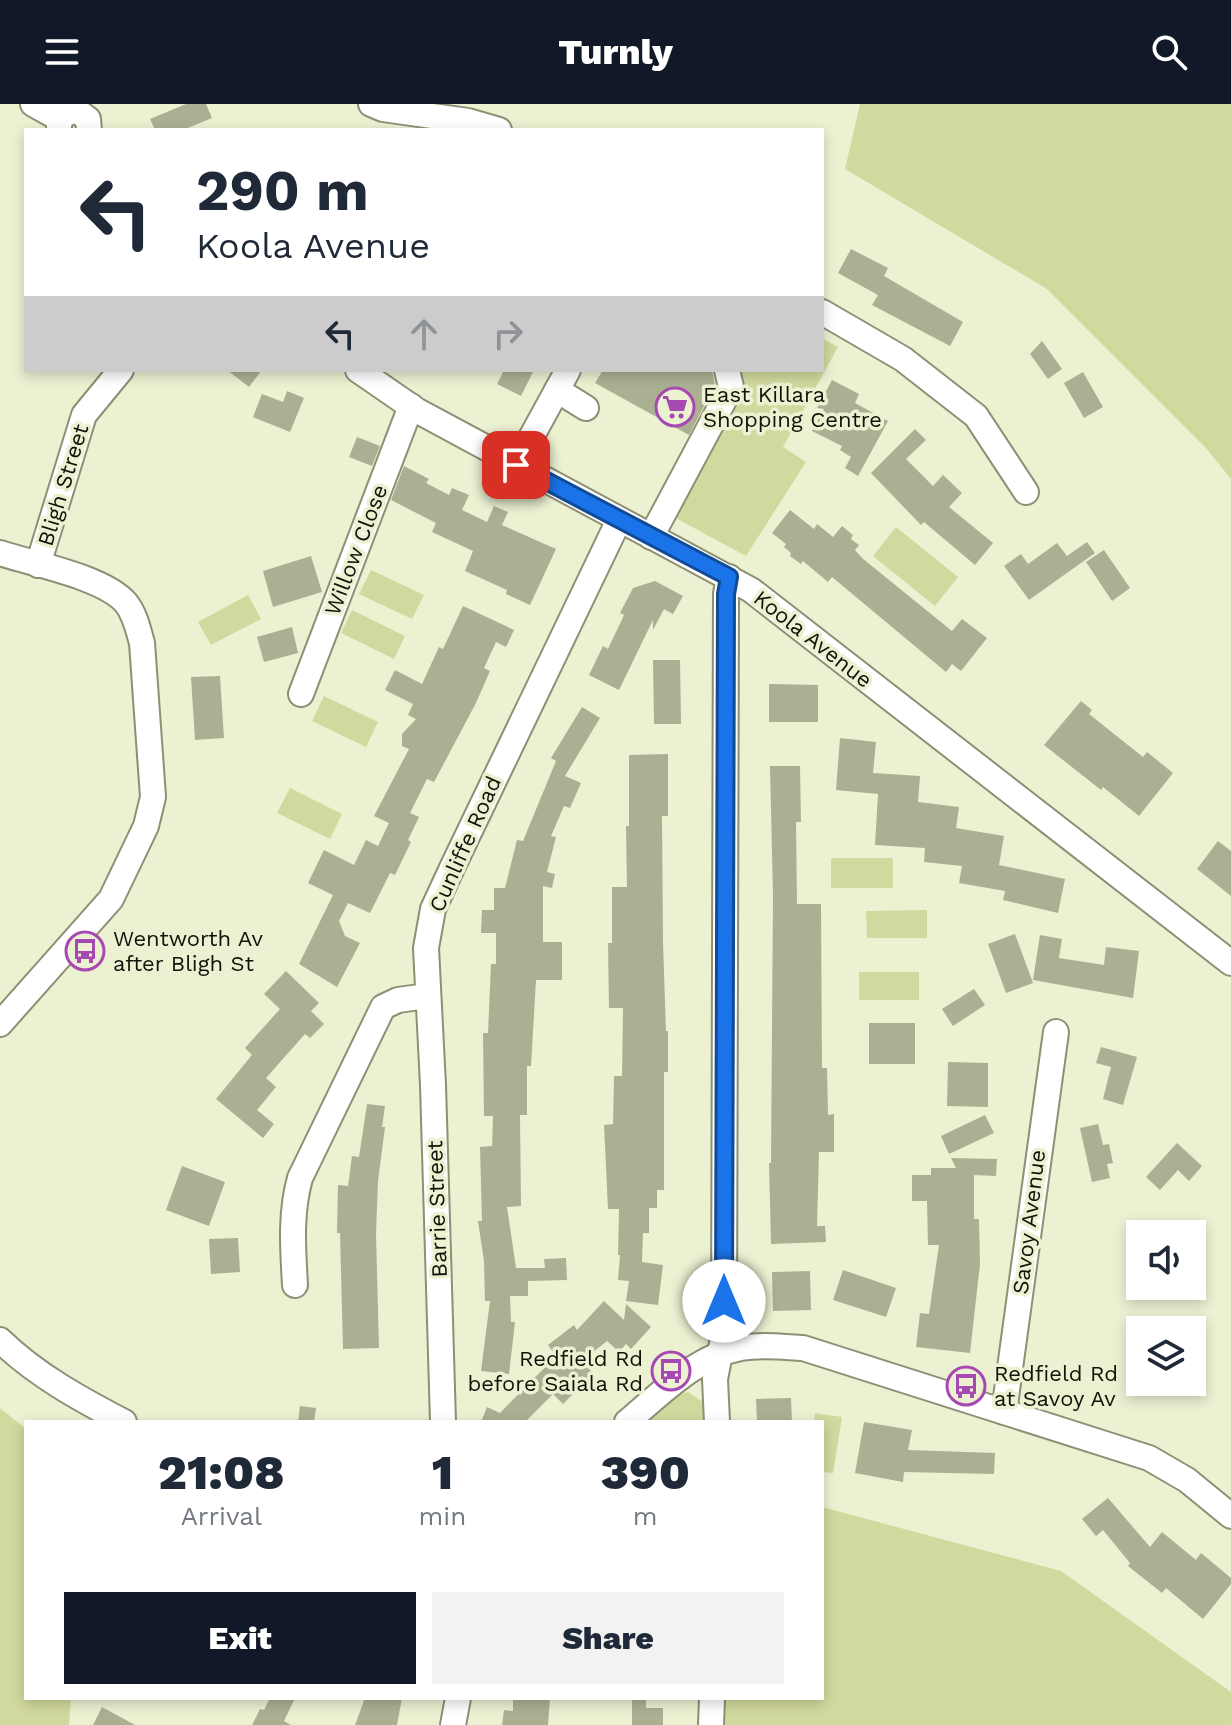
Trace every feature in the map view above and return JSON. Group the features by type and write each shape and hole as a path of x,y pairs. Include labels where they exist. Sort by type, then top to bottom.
{"street":[{"path":"33,104 60,124 71,110 92,116"},
{"path":"371,104 383,109 468,121 492,128"},
{"path":"824,313 903,359 976,416 1026,492"},
{"name":"Bligh Street","path":"38,565 84,415 119,372"},
{"name":"Koola Avenue","path":"361,372 411,406 516,465 751,590 1231,963"},
{"path":"651,537 731,387 727,372"},
{"path":"516,465 563,380 586,408"},
{"name":"Willow Close","path":"301,694 411,406"},
{"name":"Cunliffe Road","path":"427,996 426,948 433,909 619,520"},
{"path":"0,553 110,589 126,603 137,622 142,643 153,797 146,826 111,899 0,1024"},
{"path":"717,1420 715,1379 724,1333 725,616 729,577"},
{"path":"295,1285 292,1227 300,1178 383,1007 398,1000 427,996"},
{"name":"Barrie Street","path":"427,996 433,1085 443,1420"},
{"name":"Savoy Avenue","path":"1004,1412 1056,1032"},
{"path":"0,1340 15,1355 74,1396 120,1420"},
{"path":"629,1420 684,1376 718,1354 742,1347 803,1348 1149,1458 1187,1480 1231,1516"},
{"path":"453,1725 458,1700"},
{"path":"711,1725 712,1700"}],"green space":[{"path":"860,104 1231,104 1231,479 1206,448 1047,289 845,169"},
{"path":"824,339 838,347 783,447 806,462 746,556 670,515 733,372 824,372"},
{"path":"896,527 958,577 935,606 873,556"},
{"path":"371,570 424,595 412,619 359,594"},
{"path":"248,595 261,619 211,645 198,622"},
{"path":"352,610 405,636 394,659 341,633"},
{"path":"324,696 378,722 366,747 312,721"},
{"path":"290,788 342,814 330,839 277,813"},
{"path":"831,858 893,858 893,888 831,888"},
{"path":"927,910 927,938 867,938 866,911"},
{"path":"859,972 919,972 919,1000 859,1000"},
{"path":"688,1392 703,1402 705,1420 644,1420 674,1396"},
{"path":"0,1408 24,1427 24,1700 71,1700 69,1725 0,1725"},
{"path":"815,1413 842,1417 833,1473 824,1472 824,1420 814,1420"},
{"path":"824,1508 1061,1571 1231,1692 1231,1725 724,1725 724,1700 824,1700"}],"building":[{"path":"186,104 206,104 212,118 188,128 154,128 150,119"},
{"path":"851,249 888,268 884,276 963,322 950,346 872,305 878,295 838,273"},
{"path":"1042,341 1062,369 1048,379 1030,354"},
{"path":"230,372 260,372 249,387"},
{"path":"503,372 533,372 521,396 497,384"},
{"name":"East Killara Shopping Centre","path":"602,372 712,372 715,385 689,435 595,383"},
{"path":"1083,372 1103,407 1084,418 1064,383"},
{"path":"832,380 859,394 855,403 888,421 858,476 845,468 851,457 840,450 842,446 812,431 824,409 817,408"},
{"path":"287,391 304,398 290,432 253,417 262,394 283,402"},
{"path":"915,429 926,440 906,459 933,486 943,475 962,493 949,507 993,543 975,565 924,522 921,525 871,473"},
{"path":"357,437 380,446 372,466 349,457"},
{"path":"404,466 429,479 426,483 449,495 452,488 469,495 462,510 487,522 494,506 508,512 502,525 556,549 530,605 506,594 507,590 465,571 473,551 432,532 436,523 391,500"},
{"path":"790,510 814,529 817,524 833,537 842,526 853,535 851,539 859,545 855,550 862,558 952,631 962,619 987,638 961,671 952,664 946,672 832,577 828,582 803,561 801,564 790,556 791,553 784,547 786,544 772,533"},
{"path":"1087,542 1095,553 1029,600 1004,566 1021,554 1028,564 1057,543 1067,556"},
{"path":"1104,550 1130,588 1112,601 1086,562"},
{"path":"311,556 322,592 273,607 263,571"},
{"path":"655,581 683,596 673,614 664,609 653,630 653,620 619,690 589,675 603,646 608,649 624,615 620,613 633,588"},
{"path":"463,606 514,630 506,647 496,642 484,668 490,671 476,703 434,782 427,779 410,813 419,817 395,875 390,873 370,913 348,903 339,921 345,936 360,943 337,987 299,964 333,895 308,883 324,850 354,865 366,840 378,846 389,823 374,816 409,749 402,746 402,734 416,719 408,715 413,704 385,690 395,670 422,684"},
{"path":"292,627 298,653 264,662 257,637"},
{"path":"653,660 680,660 681,724 654,724"},
{"path":"220,676 224,738 195,740 191,677"},
{"path":"769,684 818,685 818,722 769,722"},
{"path":"1081,701 1092,710 1089,714 1143,757 1147,752 1173,773 1139,816 1044,745"},
{"path":"582,707 600,718 565,776 581,783 570,808 564,806 551,836 556,837 547,872 555,874 552,888 543,886 543,942 562,942 562,980 536,980 531,1066 527,1066 527,1115 520,1115 521,1206 507,1207 516,1268 545,1268 544,1259 566,1258 567,1280 528,1281 528,1296 510,1296 511,1322 515,1322 509,1374 481,1371 490,1301 485,1301 484,1261 478,1221 482,1221 480,1147 492,1146 493,1116 484,1116 483,1033 488,1033 491,964 496,964 496,933 481,933 482,910 494,910 494,888 505,888 517,840 523,841 556,761 551,758"},
{"path":"840,738 876,742 873,773 920,776 918,802 959,807 956,828 1004,836 999,865 1065,879 1058,913 1003,900 1005,891 959,883 962,866 924,862 925,848 875,845 878,794 836,790"},
{"path":"668,754 668,816 662,816 663,943 668,1031 668,1072 664,1072 664,1190 657,1190 657,1208 649,1208 649,1233 643,1233 642,1262 663,1265 658,1305 626,1301 629,1281 618,1280 619,1209 608,1209 604,1125 613,1124 614,1076 622,1076 623,1008 609,1008 608,943 612,943 612,887 627,887 629,755"},
{"path":"770,766 800,766 801,822 796,822 797,904 821,904 822,1068 827,1068 828,1115 834,1114 834,1152 819,1152 817,1226 825,1226 826,1242 771,1244 769,1163 773,896"},
{"path":"1218,841 1231,851 1231,896 1197,869"},
{"path":"1015,934 1033,983 1006,993 988,944"},
{"path":"1040,935 1062,939 1059,958 1104,965 1106,947 1139,951 1133,998 1033,980"},
{"path":"286,971 319,1003 311,1011 324,1024 310,1038 305,1034 266,1078 276,1087 257,1110 274,1124 263,1138 216,1099 252,1055 245,1048 280,1009 264,994"},
{"path":"974,989 985,1005 953,1026 942,1009"},
{"path":"869,1023 915,1023 915,1064 869,1064"},
{"path":"1101,1047 1137,1057 1123,1105 1103,1099 1111,1067 1096,1063"},
{"path":"948,1062 988,1063 988,1107 947,1106"},
{"path":"367,1104 385,1106 376,1234 379,1348 343,1349 340,1233 337,1233 338,1185 348,1186 352,1156 359,1157"},
{"path":"985,1115 994,1133 949,1154 941,1136"},
{"path":"1098,1124 1103,1145 1109,1144 1113,1163 1107,1164 1110,1178 1092,1182 1080,1128"},
{"path":"1177,1143 1202,1166 1189,1181 1178,1170 1160,1190 1146,1177"},
{"path":"951,1158 997,1159 996,1176 974,1175 974,1219 979,1219 980,1264 970,1353 916,1347 920,1313 929,1314 939,1245 928,1245 927,1201 912,1201 912,1175 931,1175 931,1168 956,1168"},
{"path":"182,1166 225,1182 209,1226 166,1210"},
{"path":"238,1238 240,1272 211,1274 209,1239"},
{"path":"843,1270 896,1288 886,1317 833,1300"},
{"path":"810,1271 811,1310 773,1311 772,1272"},
{"path":"604,1301 624,1320 626,1304 651,1327 631,1349 626,1344 619,1352 607,1341 583,1360 596,1378 582,1389 580,1387 563,1404 553,1394 527,1420 482,1420 487,1407 500,1413 556,1356 548,1345 574,1325 577,1330"},
{"path":"791,1398 792,1420 757,1420 756,1399"},
{"path":"300,1406 316,1408 314,1420 298,1420"},
{"path":"864,1422 912,1430 908,1450 995,1453 994,1474 904,1472 903,1482 855,1473"},
{"path":"1108,1498 1150,1547 1162,1532 1196,1560 1201,1553 1231,1578 1231,1584 1203,1619 1166,1588 1162,1593 1128,1566 1130,1563 1103,1530 1096,1536 1082,1519"},
{"path":"269,1700 294,1700 284,1721 291,1725 252,1725 260,1709 264,1710"},
{"path":"364,1700 402,1700 397,1725 355,1725"},
{"path":"513,1700 550,1700 548,1725 502,1725 504,1710 513,1711"},
{"path":"632,1700 646,1700 646,1708 663,1708 663,1725 632,1725"},
{"path":"102,1707 135,1725 93,1725"}],"place":[{"name":"East Killara Shopping Centre","path":"675,407"},
{"name":"Wentworth Av after Bligh St","path":"85,951"},
{"name":"Redfield Rd before Saiala Rd","path":"671,1371"},
{"name":"Redfield Rd at Savoy Av","path":"966,1386"}],"route":[{"path":"516,465 729,577 726,594 723,1019 724,1301"}]}
